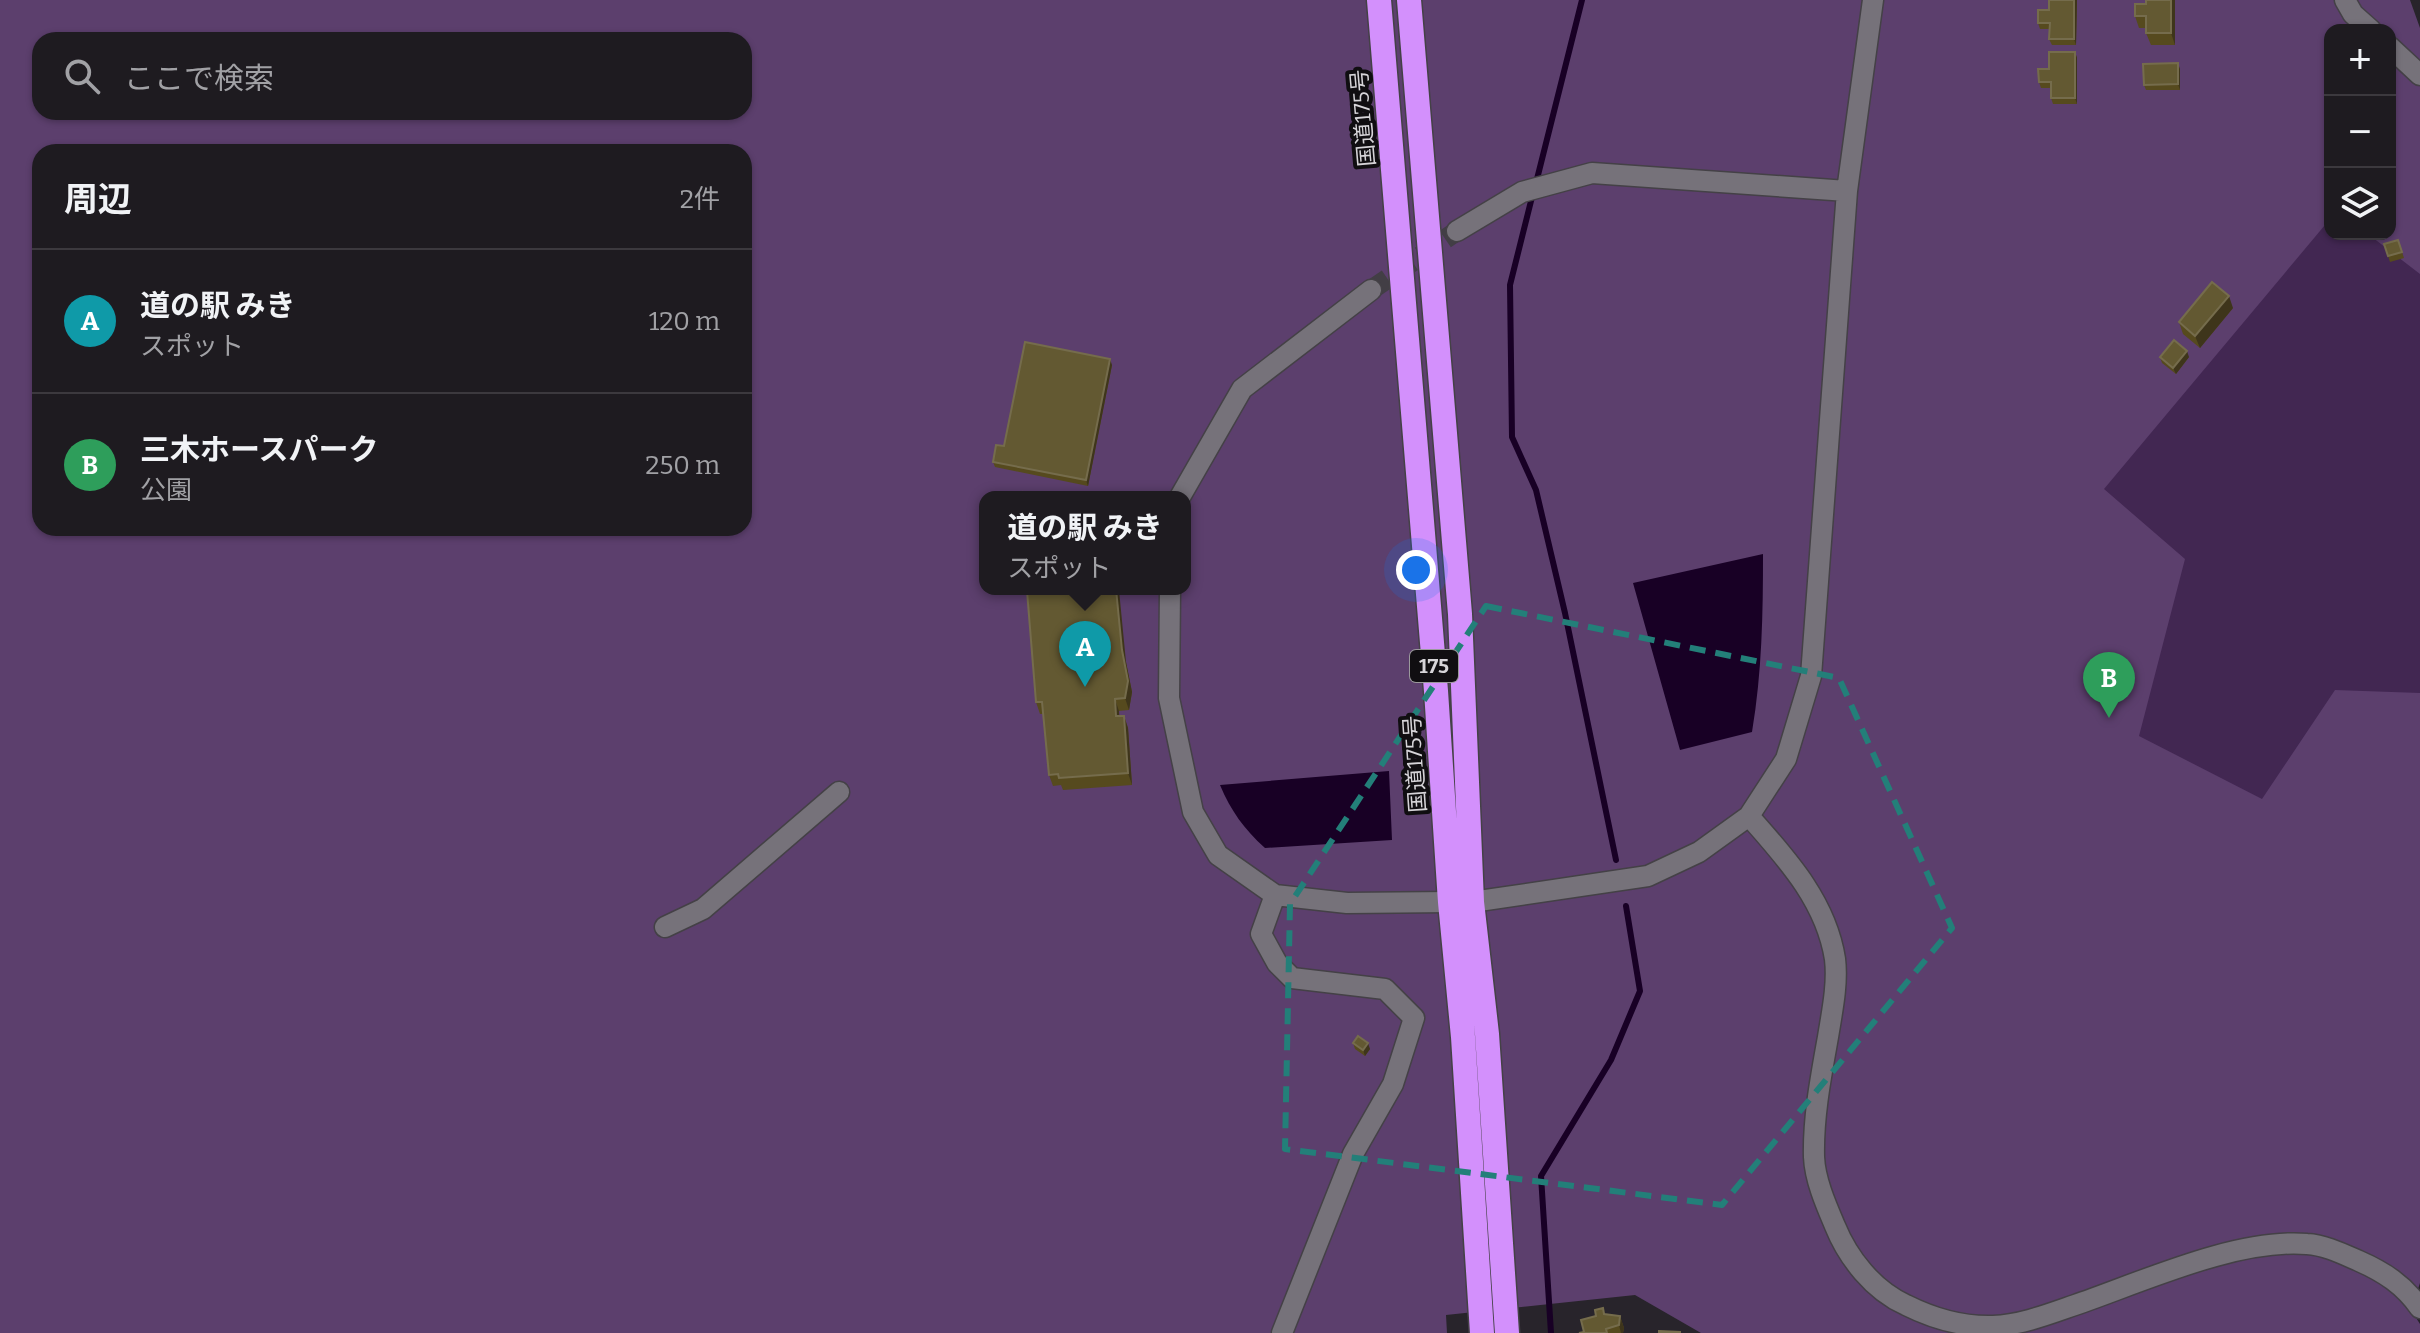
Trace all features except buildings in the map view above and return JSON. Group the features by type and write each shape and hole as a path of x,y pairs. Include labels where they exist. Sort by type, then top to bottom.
{"highway":[{"name":"国道175号","path":"1379,0 1436,691 1461,902 1487,1034 1507,1333"},
{"name":"国道175号","path":"1409,0 1460,614 1463,1037 1482,1333"}],"street":[{"path":"1170,595 1169,698 1193,812 1218,855 1275,895 1347,903 1461,902 1648,876 1699,852 1749,816 1786,759 1811,676 1847,191 1873,0"},
{"path":"2345,0 2353,14 2364,24"},
{"path":"2396,53 2420,75"},
{"path":"1457,231 1522,192 1592,173 1847,191"},
{"path":"1182,491 1242,389 1371,290"},
{"path":"665,927 703,909 839,792"},
{"path":"1749,816 1797,871 1824,919 1835,960 1834,997 1819,1090 1814,1159 1823,1197 1843,1247 1869,1279 1903,1304 1946,1321 1993,1326 2033,1319 2223,1254 2269,1244 2310,1244 2341,1253 2383,1272 2410,1293 2420,1308"},
{"path":"1275,895 1261,934 1277,963 1292,978 1385,989 1414,1018 1393,1084 1353,1154 1282,1333"}],"highlighted area":[{"path":"1486,606 1839,678 1952,928 1722,1205 1285,1149 1290,904"}],"shaded area":[{"path":"0,0 2410,0 2420,28 2420,274 2376,240 2396,240 2396,24 2324,24 2324,226 2104,489 2185,559 2139,736 2262,799 2335,690 2420,693 2420,1283 2411,1310 2420,1324 2420,1333 1701,1333 1635,1295 1446,1315 1447,1333 0,1333"},
{"path":"2420,93 2420,1276 1786,759 2324,115 2324,240 2396,240 2396,206"},
{"path":"1763,554 1761,643 1752,732 1680,750 1633,583"},
{"path":"1389,771 1392,840 1265,848 1239,819 1220,785"}],"waterway":[{"path":"1536,183 1582,0"},
{"path":"1533,193 1510,285 1512,437 1536,490 1616,860"},
{"path":"1551,1333 1541,1176 1611,1060 1640,991 1626,906"}],"tunnel":[{"path":"1371,290 1457,231"}],"place":[{"name":"道の駅 みき","path":"1085,687"},
{"name":"三木ホースパーク","path":"2109,718"}]}
